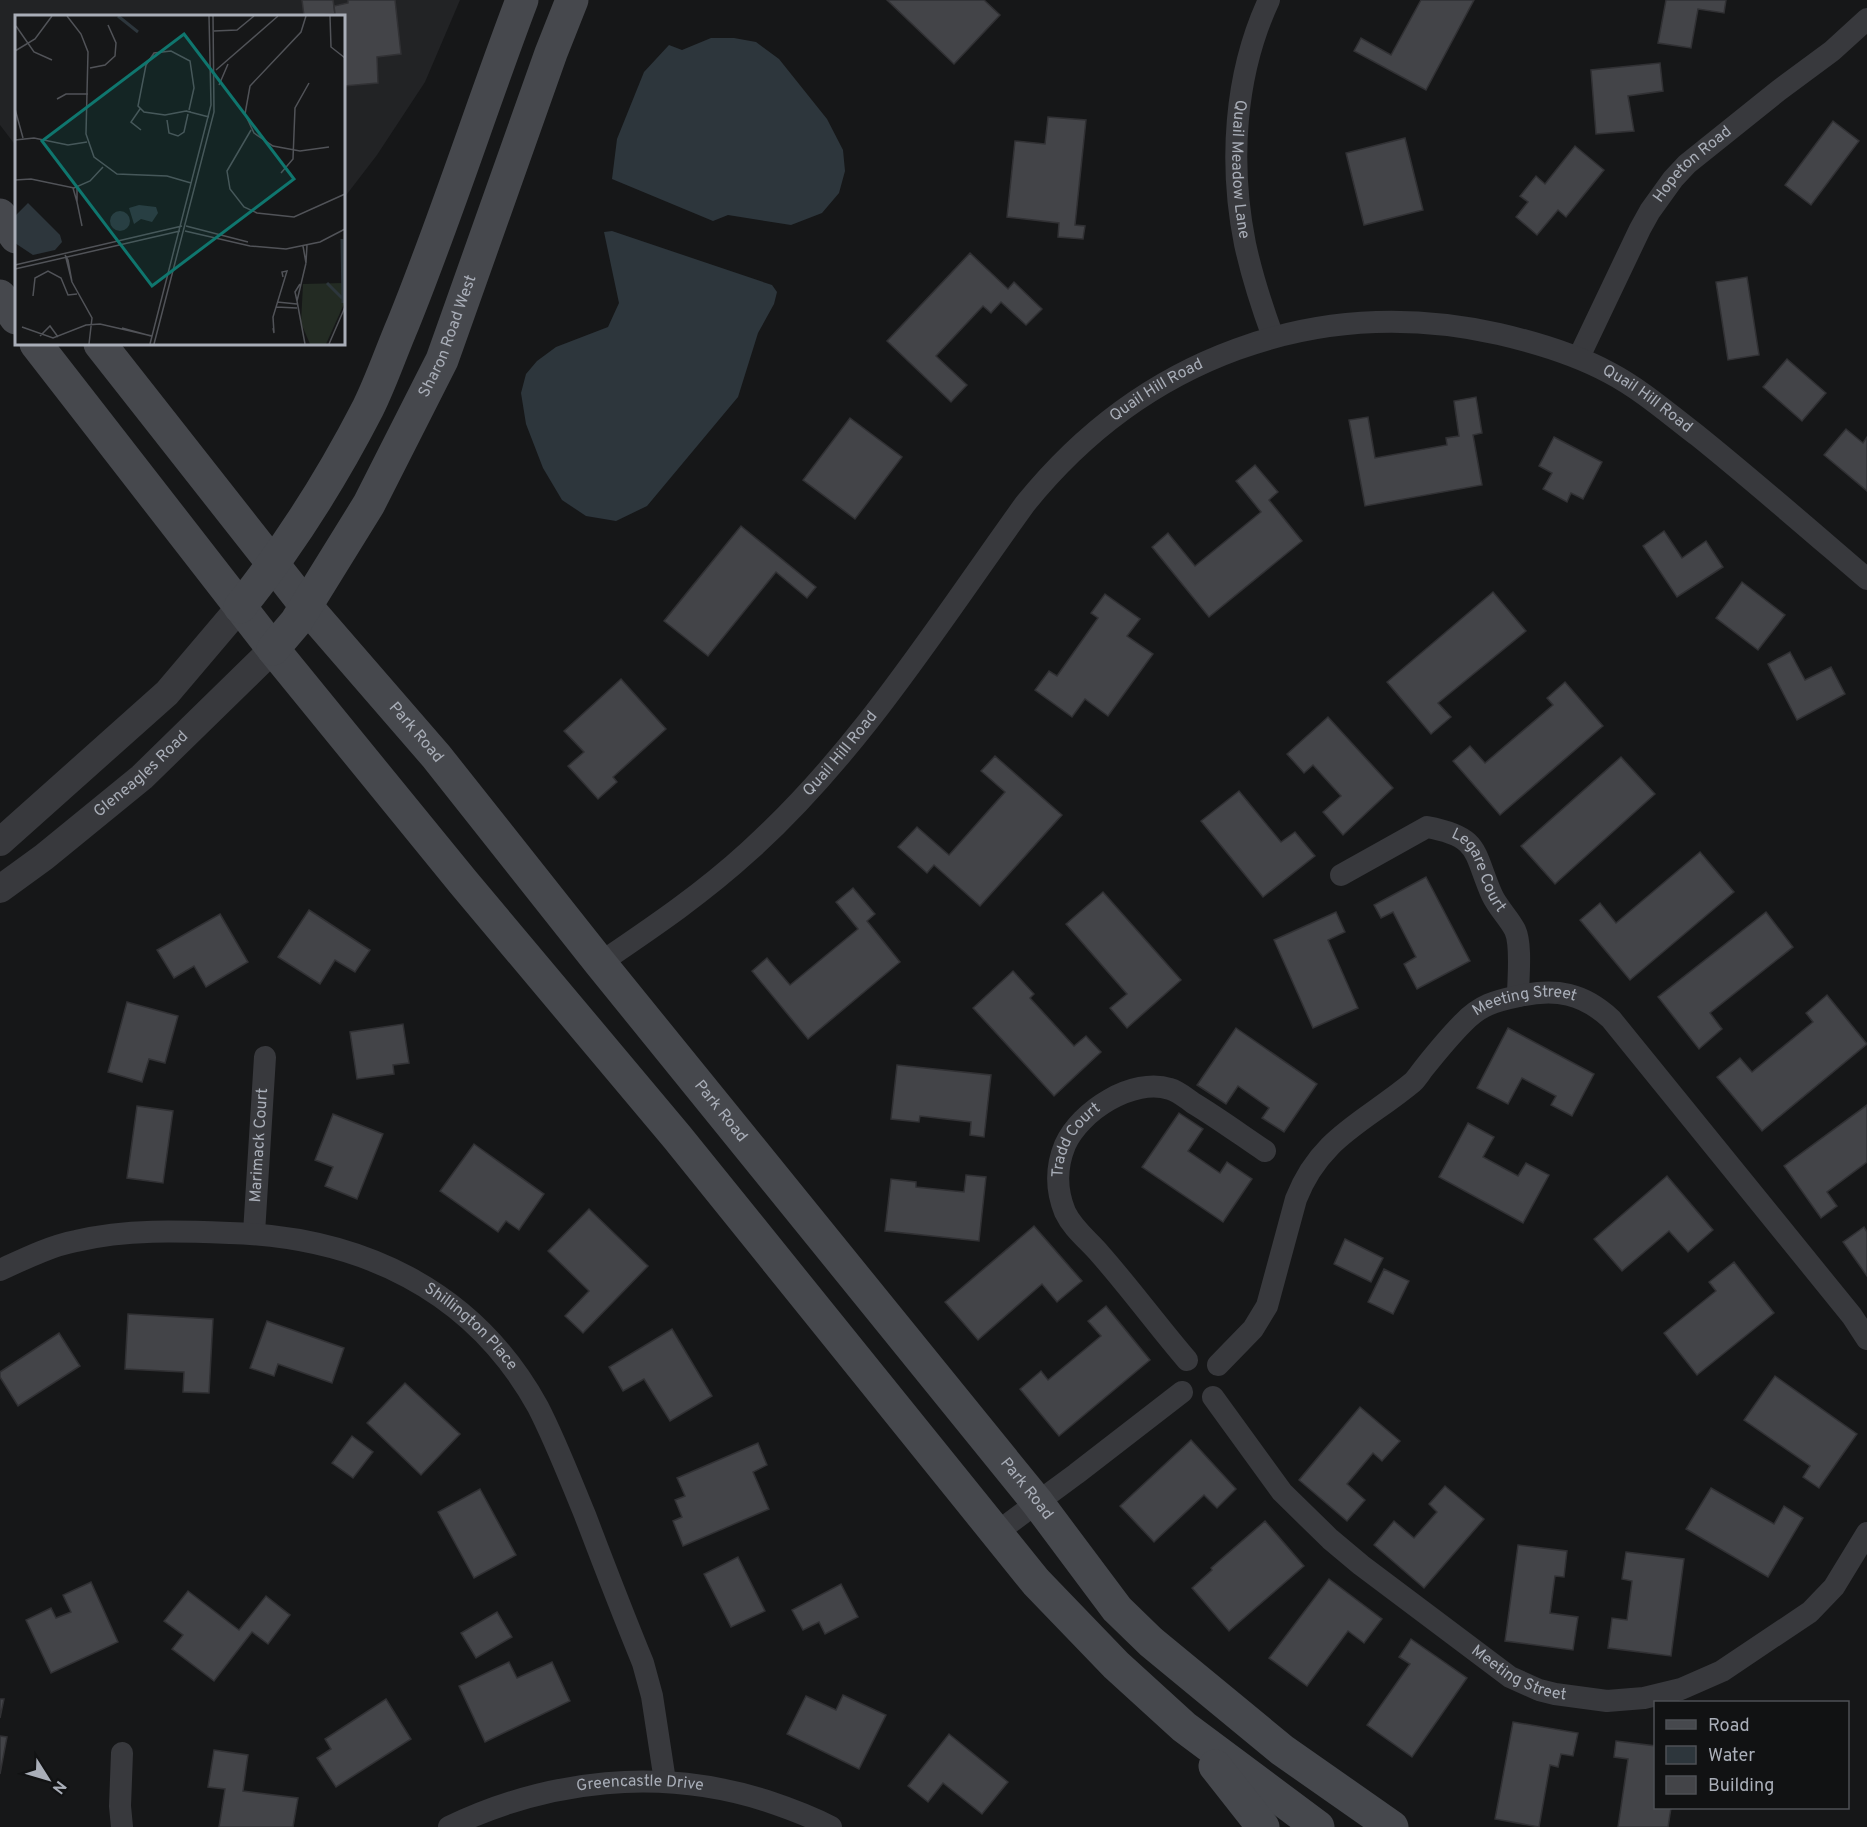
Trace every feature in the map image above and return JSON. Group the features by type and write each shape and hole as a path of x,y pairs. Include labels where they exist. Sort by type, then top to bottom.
{"main road":[{"path":"240,607 313,506 368,407 433,249 490,84 522,0"},
{"name":"Sharon Road West","path":"273,649 296,622 369,504 442,360 547,63 572,0"},
{"path":"0,216 15,236"},
{"path":"0,297 15,317"},
{"path":"37,345 273,649 456,873 677,1137 1036,1582 1081,1630 1184,1727 1318,1827"},
{"name":"Park Road","path":"101,345 306,606 436,756 600,963 1036,1502 1117,1609 1151,1642 1282,1750 1376,1821"},
{"path":"1184,1727 1263,1827"}],"street":[{"name":"Quail Meadow Lane","path":"1269,0 1247,64 1238,114 1237,139 1238,189 1245,244 1259,297 1273,337"},
{"name":"Hopeton Road","path":"1579,357 1640,229 1673,179 1702,151 1832,51 1867,20"},
{"name":"Quail Hill Road","path":"600,963 693,899 750,850 803,797 853,741 1025,504 1084,440 1129,405 1176,376 1234,350 1273,337 1316,328 1377,322 1437,323 1468,327 1531,342 1579,357 1613,374 1649,398 1722,456 1867,579"},
{"path":"0,842 167,693 240,607"},
{"name":"Gleneagles Road","path":"0,889 44,857 142,777 273,649"},
{"name":"Legare Court","path":"1341,875 1427,827 1459,837 1470,844 1479,858 1493,896 1516,932 1518,996"},
{"name":"Meeting Street","path":"1218,1365 1253,1329 1267,1306 1296,1199 1316,1159 1337,1137 1415,1081 1462,1024 1479,1009 1499,999 1534,992 1558,992 1581,998 1611,1019 1852,1316 1867,1339"},
{"name":"Marimack Court","path":"254,1233 265,1057"},
{"name":"Tradd Court","path":"1186,1360 1100,1254 1079,1233 1066,1213 1058,1191 1058,1169 1065,1146 1085,1118 1108,1101 1127,1090 1151,1086 1171,1089 1220,1119 1265,1151"},
{"name":"Shillington Place","path":"0,1270 74,1241 110,1234 165,1230 254,1233 307,1240 345,1250 399,1271 427,1287 454,1307 511,1365 537,1406 561,1455 643,1663 652,1696 665,1781"},
{"path":"1194,1356 1203,1356 1212,1359 1218,1365 1222,1373 1222,1382 1213,1397 1196,1401 1188,1398 1182,1392 1178,1384 1178,1375 1180,1367 1186,1360 1194,1356"},
{"path":"996,1533 1077,1474 1182,1392"},
{"name":"Meeting Street","path":"1213,1397 1282,1492 1330,1539 1510,1677 1539,1690 1555,1694 1607,1701 1644,1698 1681,1689 1722,1671 1810,1612 1834,1587 1867,1533"},
{"path":"122,1753 120,1806 122,1827"},
{"name":"Greencastle Drive","path":"449,1827 479,1813 531,1795 617,1781 665,1781 713,1787 795,1810 831,1827"}],"shaded area":[{"path":"0,0 460,0 425,82 377,155 345,197 345,15 15,15 15,145 0,125"}],"water":[{"path":"711,38 734,38 756,42 779,59 827,119 843,150 845,171 839,193 822,213 791,225 728,215 713,221 612,179 617,139 644,72 669,45 682,50"},
{"path":"612,231 772,285 777,292 774,304 758,333 738,397 647,506 616,521 586,516 562,500 543,468 526,424 521,393 526,374 537,361 556,347 608,327 619,303 604,232"}],"building":[{"path":"302,0 333,0 335,14 304,15"},
{"path":"348,0 395,0 401,54 377,57 378,83 345,86 345,15 331,15 335,14 334,6 348,3"},
{"path":"887,0 984,0 1000,15 954,64"},
{"path":"1421,0 1474,0 1426,90 1354,51 1361,38 1391,55"},
{"path":"1666,0 1726,0 1724,13 1698,9 1691,48 1658,43"},
{"path":"1660,63 1663,91 1628,96 1634,131 1596,134 1591,70"},
{"path":"1048,117 1086,120 1075,225 1085,226 1083,239 1058,237 1059,223 1007,217 1015,141 1045,144"},
{"path":"1833,121 1859,141 1811,205 1785,185"},
{"path":"1405,138 1423,210 1364,225 1346,153"},
{"path":"1575,146 1604,170 1566,217 1558,210 1537,235 1516,217 1528,202 1520,196 1536,176 1545,184"},
{"path":"970,253 1008,289 1014,282 1042,309 1026,325 1001,302 991,313 983,306 936,356 967,385 951,402 887,341"},
{"path":"1747,277 1759,355 1728,360 1716,282"},
{"path":"1787,359 1826,393 1802,421 1763,387"},
{"path":"1476,397 1482,433 1473,435 1482,485 1365,506 1349,420 1368,417 1375,458 1447,445 1446,438 1459,436 1454,401"},
{"path":"850,418 902,457 855,519 803,480"},
{"path":"1846,429 1863,443 1867,437 1867,491 1824,455"},
{"path":"1554,437 1602,462 1583,499 1571,493 1567,502 1543,489 1552,473 1539,466"},
{"path":"1255,465 1278,492 1269,500 1302,541 1209,617 1152,547 1168,533 1195,566 1261,512 1236,481"},
{"path":"741,526 816,587 807,598 776,572 708,656 664,621"},
{"path":"1664,531 1682,558 1706,541 1723,567 1677,597 1643,546"},
{"path":"1742,582 1785,615 1758,650 1716,618"},
{"path":"1493,592 1526,631 1438,703 1451,717 1431,734 1387,682"},
{"path":"1105,594 1140,619 1127,636 1153,654 1108,716 1085,699 1072,717 1035,690 1049,671 1057,676 1098,618 1091,613"},
{"path":"1790,652 1805,680 1831,667 1845,694 1797,720 1768,664"},
{"path":"621,679 666,729 613,777 617,782 598,799 568,766 584,752 564,731"},
{"path":"1565,682 1603,726 1500,815 1453,761 1470,746 1485,763 1553,705 1547,698"},
{"path":"1328,717 1393,788 1343,835 1323,812 1341,796 1313,765 1304,773 1287,754"},
{"path":"995,756 1062,815 980,906 934,865 927,873 898,847 917,827 949,855 1005,792 981,771"},
{"path":"1621,757 1655,794 1555,884 1521,846"},
{"path":"1239,791 1281,842 1295,832 1315,856 1263,897 1201,821"},
{"path":"1700,852 1734,892 1630,980 1580,920 1600,903 1616,923"},
{"path":"1426,877 1470,961 1417,989 1404,964 1416,957 1393,912 1381,918 1374,905"},
{"path":"853,888 875,914 867,921 900,962 808,1039 752,971 767,958 790,985 858,929 836,902"},
{"path":"1103,892 1181,980 1127,1028 1110,1008 1127,994 1066,924"},
{"path":"309,910 370,950 355,972 335,960 320,984 278,957"},
{"path":"1336,912 1345,932 1328,940 1358,1008 1313,1028 1274,940"},
{"path":"1766,912 1793,947 1710,1013 1722,1029 1699,1049 1658,997"},
{"path":"220,914 248,962 206,987 194,966 174,978 157,950"},
{"path":"1013,971 1034,994 1030,998 1074,1046 1086,1036 1101,1052 1054,1096 973,1008"},
{"path":"1827,995 1867,1044 1762,1131 1717,1077 1740,1058 1752,1072 1813,1022 1806,1013"},
{"path":"127,1002 178,1016 165,1063 149,1059 142,1082 108,1072"},
{"path":"403,1024 409,1063 393,1065 394,1074 357,1079 350,1032"},
{"path":"1236,1028 1317,1084 1284,1132 1262,1118 1269,1108 1238,1086 1226,1104 1197,1085"},
{"path":"1508,1028 1594,1074 1572,1116 1551,1105 1556,1096 1522,1078 1508,1104 1477,1088"},
{"path":"897,1065 991,1075 984,1137 970,1135 971,1122 920,1116 919,1122 891,1119"},
{"path":"1867,1105 1867,1162 1827,1192 1837,1206 1821,1218 1784,1166"},
{"path":"137,1106 173,1111 163,1183 127,1178"},
{"path":"1179,1113 1203,1129 1188,1151 1220,1173 1227,1162 1252,1179 1223,1222 1142,1167"},
{"path":"333,1114 383,1134 357,1199 325,1186 333,1167 315,1160"},
{"path":"1468,1123 1494,1137 1483,1157 1518,1176 1526,1163 1549,1175 1523,1223 1439,1177"},
{"path":"474,1144 544,1194 519,1230 506,1221 498,1232 440,1191"},
{"path":"966,1175 986,1177 979,1241 885,1231 891,1179 916,1182 916,1187 964,1192"},
{"path":"1667,1176 1713,1230 1688,1252 1669,1231 1622,1271 1594,1239"},
{"path":"589,1209 648,1266 583,1333 565,1316 589,1291 548,1251"},
{"path":"1034,1226 1082,1281 1057,1302 1042,1284 978,1340 945,1302"},
{"path":"1864,1227 1867,1232 1867,1276 1843,1242"},
{"path":"1345,1239 1383,1258 1371,1282 1334,1264"},
{"path":"1734,1262 1774,1313 1697,1375 1664,1333 1716,1291 1709,1282"},
{"path":"1384,1269 1409,1281 1393,1314 1368,1302"},
{"path":"1106,1306 1150,1360 1059,1436 1020,1389 1041,1371 1048,1380 1101,1336 1088,1321"},
{"path":"128,1314 213,1319 209,1393 183,1392 184,1372 125,1369"},
{"path":"267,1321 344,1348 332,1383 278,1364 274,1376 250,1368"},
{"path":"672,1329 712,1396 670,1421 644,1379 623,1391 609,1367"},
{"path":"59,1333 80,1366 18,1406 0,1377 0,1372"},
{"path":"1775,1376 1857,1434 1819,1488 1803,1477 1810,1466 1744,1420"},
{"path":"405,1383 460,1434 421,1475 367,1423"},
{"path":"1360,1407 1400,1441 1382,1461 1373,1453 1347,1484 1365,1500 1347,1521 1299,1480"},
{"path":"352,1436 373,1452 353,1478 332,1463"},
{"path":"1191,1440 1236,1489 1217,1508 1204,1495 1154,1542 1120,1506"},
{"path":"758,1443 767,1465 753,1472 769,1509 683,1546 673,1521 682,1517 675,1500 685,1496 677,1478"},
{"path":"1445,1486 1484,1519 1424,1588 1374,1545 1394,1521 1414,1538 1437,1512 1429,1504"},
{"path":"1711,1488 1774,1524 1784,1506 1803,1518 1768,1577 1686,1529"},
{"path":"480,1489 516,1555 474,1578 438,1512"},
{"path":"1265,1521 1304,1566 1229,1631 1192,1588 1212,1570 1211,1568"},
{"path":"1518,1545 1567,1551 1564,1577 1555,1576 1550,1613 1578,1617 1573,1650 1505,1641"},
{"path":"1626,1552 1684,1559 1671,1656 1608,1648 1612,1618 1627,1620 1632,1581 1622,1579"},
{"path":"738,1557 765,1611 731,1627 704,1574"},
{"path":"1329,1579 1382,1619 1364,1643 1348,1631 1307,1686 1269,1658"},
{"path":"91,1582 118,1642 51,1673 26,1620 51,1608 56,1618 71,1612 63,1595"},
{"path":"841,1584 858,1617 825,1634 819,1622 803,1630 792,1610"},
{"path":"188,1591 239,1630 266,1596 290,1615 268,1644 252,1632 214,1681 172,1649 183,1635 164,1621"},
{"path":"497,1612 512,1637 476,1658 461,1633"},
{"path":"1411,1639 1467,1678 1412,1757 1367,1725 1410,1664 1399,1657"},
{"path":"509,1662 517,1678 552,1662 570,1701 485,1742 459,1686"},
{"path":"843,1695 886,1715 859,1769 787,1734 806,1696 836,1710"},
{"path":"0,1699 4,1699 0,1718"},
{"path":"386,1699 411,1739 336,1787 317,1758 331,1749 325,1739"},
{"path":"1513,1722 1578,1733 1573,1756 1561,1754 1558,1767 1550,1765 1539,1827 1495,1819"},
{"path":"949,1734 1008,1782 982,1814 943,1783 928,1802 908,1786"},
{"path":"0,1736 7,1737 0,1774"},
{"path":"1616,1741 1654,1746 1654,1809 1671,1809 1668,1827 1618,1827 1628,1759 1614,1757"},
{"path":"214,1750 248,1755 243,1791 298,1798 293,1827 219,1827 225,1789 208,1787"}]}
